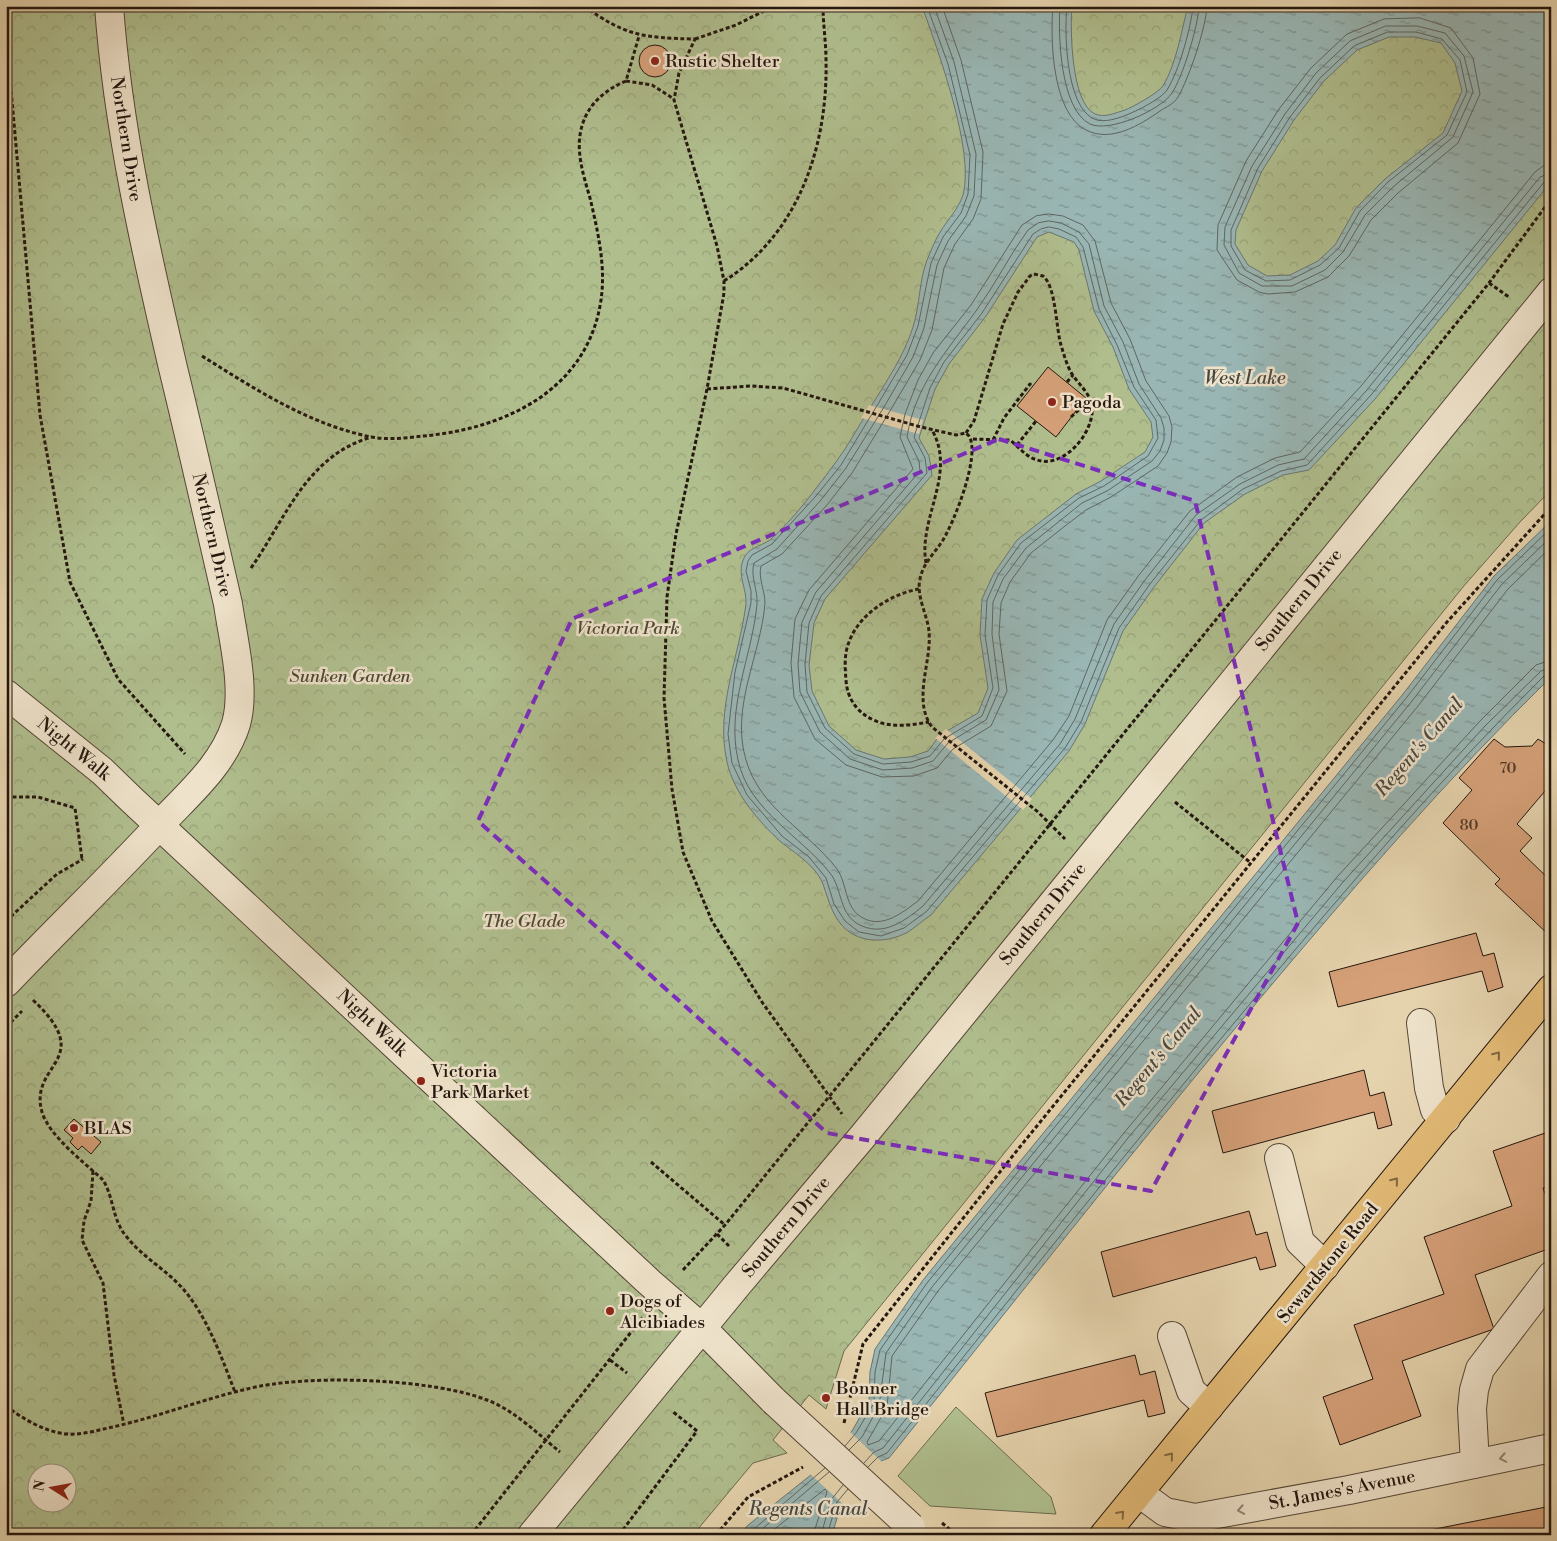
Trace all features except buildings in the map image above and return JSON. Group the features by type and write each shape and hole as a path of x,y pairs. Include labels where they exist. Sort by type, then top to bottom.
{"main road":[{"name":"Sewardstone Road","path":"1104,1535 1551,989"}],"street":[{"name":"Northern Drive","path":"9,980 160,826 221,757 236,723 239,705 237,673 225,593 125,150 109,6"},
{"name":"Southern Drive","path":"532,1535 702,1328 864,1136 1551,292"},
{"name":"Night Walk","path":"6,694 102,771 649,1282 702,1328 774,1401 915,1531"},
{"path":"1422,1023 1429,1088 1435,1110 1446,1119"},
{"path":"1279,1158 1300,1242 1325,1266"},
{"path":"1475,1464 1472,1409 1474,1390 1480,1369 1551,1276"},
{"path":"1172,1336 1191,1391 1210,1407"},
{"name":"St. James's Avenue","path":"1139,1493 1165,1512 1195,1518 1349,1490 1551,1448"}],"path":[{"path":"584,6 604,20 639,36 695,39 736,25 774,6"},
{"path":"724,281 752,262 773,240 791,212 814,159 824,104 826,60 823,6"},
{"path":"6,33 40,415 70,582 118,679 187,756"},
{"path":"626,81 639,36"},
{"path":"695,39 678,73 674,100 717,246 724,281 724,304 676,534 667,597 664,698 672,789 683,852 712,921 762,1002 840,1112"},
{"path":"167,341 200,355 282,405 336,427 373,437 403,438 455,433 499,421 518,412 552,388 580,356 596,323 601,303 602,276 598,228 580,156 579,137 582,122 596,100 604,92 626,81 652,85 674,100"},
{"path":"686,1266 725,1225 1050,825 1489,283 1551,199"},
{"path":"1034,274 1043,276 1049,284 1062,347 1073,375 1091,402 1092,414 1088,428 1064,457 1050,462 1039,461 1030,457 1010,440 1001,438 992,440 972,439 966,433 974,421 1010,308 1025,281 1034,274"},
{"path":"1067,382 1073,375"},
{"path":"992,440 1004,418 1030,384 1032,386"},
{"path":"707,389 750,386 783,388 921,427 956,434 966,433"},
{"path":"1071,417 1086,403 1091,402"},
{"path":"1017,445 1036,421"},
{"path":"926,563 924,551 925,536 936,498 941,466 938,447 932,429"},
{"path":"225,593 249,570 300,489 316,470 344,448 373,437"},
{"path":"972,439 972,456 951,525 926,563 920,579 919,589 929,642 923,699 925,716 939,732 1038,812 1087,860"},
{"path":"839,1428 846,1421 863,1344 1019,1148 1447,622 1544,511 1551,507"},
{"path":"919,589 904,591 877,606 856,630 849,642 846,656 846,688 850,700 857,709 874,721 903,725 929,722"},
{"path":"1152,784 1251,863"},
{"path":"6,797 38,797 76,808 82,859 67,867 6,920"},
{"path":"9,980 38,1005 61,1034 60,1052 43,1087 42,1111 46,1123 109,1190 115,1220 125,1235 137,1249 184,1290 199,1312 235,1392"},
{"path":"651,1162 725,1225"},
{"path":"93,1171 91,1201 84,1221 82,1240 104,1283 114,1375 124,1425"},
{"path":"471,1535 641,1319"},
{"path":"6,1406 51,1431 82,1434 124,1425 235,1392 270,1384 365,1381 442,1388 487,1400 501,1407 583,1472"},
{"path":"619,1535 697,1431 649,1392"},
{"path":"716,1535 748,1497 807,1465"},
{"path":"953,1532 963,1535"}],"highlighted area":[{"path":"999,439 1195,501 1298,923 1151,1191 827,1133 478,821 572,619"}],"green space":[{"name":"Victoria Park","path":"6,6 1551,6 1551,490 1463,587 844,1351 826,1409 809,1395 773,1440 787,1453 753,1463 693,1535 6,1535"},
{"path":"956,1407 1051,1497 1056,1514 930,1506 898,1476"}],"water":[{"name":"West Lake","path":"922,6 1072,6 1072,47 1081,96 1087,107 1095,114 1106,115 1114,114 1139,103 1163,86 1175,57 1188,6 1551,6 1551,182 1375,399 1309,470 1283,475 1245,494 1204,523 1154,587 1123,631 1085,724 1069,751 931,915 908,932 899,936 890,939 872,940 854,935 840,923 832,910 817,873 772,834 748,806 730,773 724,742 724,722 729,683 746,604 741,571 743,560 748,552 770,540 803,504 843,452 888,379 900,359 913,327 922,276 927,260 937,237 963,195 965,176 964,153 960,128 945,74","holes":["1389,37 1415,37 1441,43 1455,63 1462,91 1443,133 1385,179 1356,208 1335,245 1318,261 1290,275 1267,276 1248,265 1235,244 1236,230 1262,171 1294,120 1324,81 1357,50","1049,232 1074,242 1079,250 1094,311 1113,347 1129,389 1151,422 1153,437 1145,452 1101,481 1076,494 1017,540 994,573 982,599 980,635 988,688 978,713 940,735 928,751 910,757 884,759 856,750 829,726 812,691 809,665 814,623 825,599 932,475 929,456 919,438 935,389 949,364 986,316 1037,237"]},
{"path":"1551,521 1551,677 1474,755 1400,836 1211,1057 889,1458 881,1461 841,1505 832,1535 741,1535 747,1526 812,1474 852,1431 869,1401 870,1372 875,1349 923,1280 1403,694 1494,576"}],"pier":[{"path":"869,405 923,420 919,434 861,418"},
{"path":"946,729 1032,799 1023,810 935,738"},
{"path":"849,1431 883,1463 844,1505 809,1473"}],"place":[{"name":"Rustic Shelter","path":"655,61"},
{"name":"Pagoda","path":"1052,402"},
{"name":"Victoria Park Market","path":"421,1081"},
{"name":"BLAS","path":"74,1128"},
{"name":"Dogs of Alcibiades","path":"610,1311"},
{"name":"Bonner Hall Bridge","path":"826,1398"}],"park label":[{"name":"Sunken Garden","path":"350,676"},
{"name":"The Glade","path":"524,921"}],"water label":[{"name":"Regent's Canal","path":"1419,747"},
{"name":"Regent's Canal","path":"1158,1057"},
{"name":"Regents Canal","path":"808,1509"}]}
